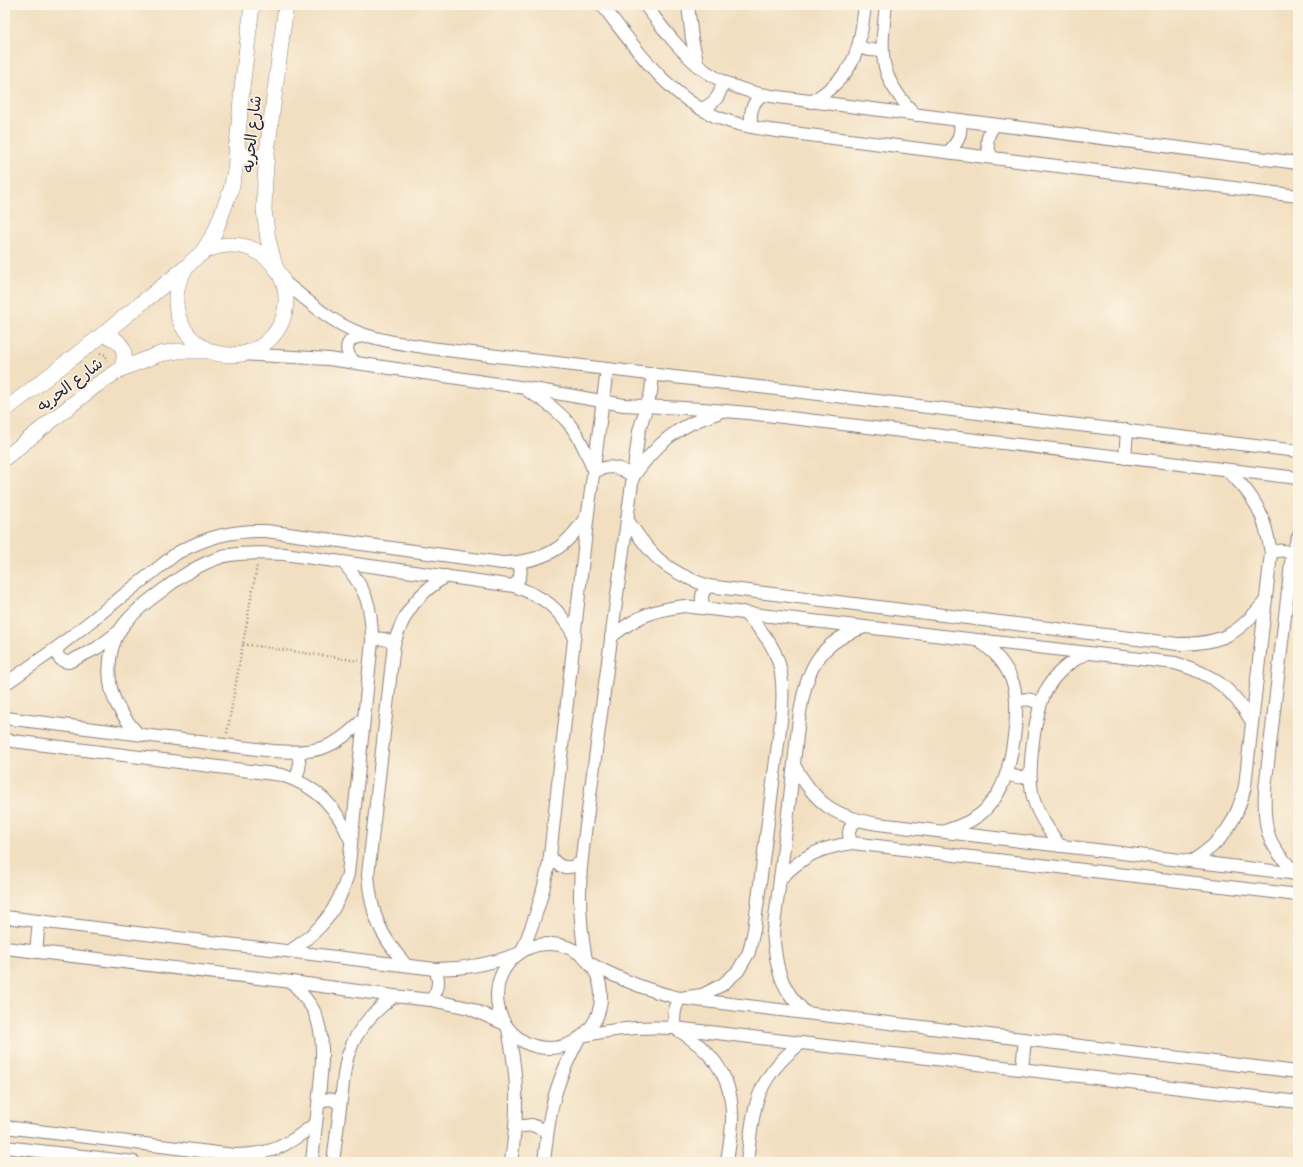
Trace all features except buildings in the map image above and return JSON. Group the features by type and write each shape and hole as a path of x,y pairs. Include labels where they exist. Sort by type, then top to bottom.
{"street":[{"name":"شارع الحريه","path":"200,254 215,232 231,189 235,171 236,146 252,5"},
{"name":"شارع الحريه","path":"275,267 268,239 264,210 267,152 286,5"},
{"path":"602,5 661,78 678,93 702,109 718,117 751,127 1298,196"},
{"path":"645,5 675,43 698,66 723,82 749,92 811,102 1298,164"},
{"path":"688,5 692,39 698,66"},
{"path":"811,102 827,92 841,79 852,63 859,45 865,5"},
{"path":"886,5 882,48 885,67 892,85 902,101 916,115"},
{"path":"859,45 872,51 882,48"},
{"path":"702,109 717,99 723,82"},
{"path":"751,127 750,117 752,108 762,95"},
{"path":"948,152 954,147 960,135 960,120"},
{"path":"992,157 988,151 988,137 990,130 995,125"},
{"path":"236,146 244,157 250,159 262,157 267,152"},
{"path":"240,354 256,349 269,340 279,328 285,313 286,297 283,281 275,267 263,255 248,248 232,245 216,247 200,254 188,265 181,277 176,292 176,307 180,321 188,334 198,344 211,351 226,355 240,354 302,357 357,363 522,387 602,402 645,407 726,411 1298,478"},
{"name":"شارع الحريه","path":"5,410 102,335 188,265"},
{"path":"283,281 331,318 358,332 392,341 430,348 1298,451"},
{"path":"102,335 115,339 123,349 124,363 121,369"},
{"path":"357,363 349,357 347,348 348,344 355,338 372,336"},
{"name":"شارع الحريه","path":"5,458 95,386 121,369 160,354 178,351 211,351"},
{"path":"607,369 588,513 547,876 530,932 520,952 508,962 501,974 497,986 499,1012 507,1026 518,1038 529,1044 542,1048 555,1048 568,1044 581,1037 605,1030 628,1027 675,1028 1298,1102"},
{"path":"544,1162 547,1131 552,1106 559,1083 568,1060 581,1037 591,1026 598,1014 601,1001 600,988 596,975 587,961 580,921 581,862 639,431 645,407 651,392 653,374"},
{"path":"522,387 558,412 573,429 585,449 594,472"},
{"path":"633,477 647,457 664,441 690,424 703,418 726,411"},
{"path":"1125,458 1127,430"},
{"path":"594,472 601,468 610,466 618,467 633,477"},
{"path":"1192,861 1206,853 1227,830 1241,802 1245,786 1271,553 1268,534 1253,498 1241,483 1227,470"},
{"path":"5,684 58,647 177,553 193,544 211,537 248,531 279,532 485,561 519,563 537,559 568,541 579,528 588,513"},
{"path":"627,519 652,555 669,568 688,579 708,586 1178,644 1198,644 1218,640 1236,630 1252,617 1266,600"},
{"path":"1298,536 1292,555 1264,809 1266,827 1272,845 1283,861 1298,874"},
{"path":"1271,553 1280,550 1288,552 1292,555"},
{"path":"58,647 58,656 63,661 69,662 97,648 119,631 151,598 190,572 212,561 229,555 259,553 284,554 514,586 533,593 551,604 565,619 575,637"},
{"path":"290,951 307,940 333,910 342,893 348,874 370,662 372,624 370,607 364,590 343,562"},
{"path":"514,586 521,575 519,563"},
{"path":"406,965 392,950 374,915 369,895 368,875 394,644 399,627 407,611 418,597 431,585 446,576"},
{"path":"705,608 702,604 702,594 708,586"},
{"path":"611,637 627,624 645,615 658,610 684,606 1175,663 1194,668 1212,677 1241,704 1252,722"},
{"path":"680,998 702,995 722,986 738,971 749,952 754,930 781,721 783,680 778,660 770,642 758,626 743,612"},
{"path":"805,1013 790,996 780,976 775,954 773,932 799,724 806,684 812,668 834,641 844,635 866,627"},
{"path":"119,631 112,648 109,667 110,686 116,704 126,720 138,734"},
{"path":"372,641 380,638 394,644"},
{"path":"943,832 965,824 984,811 998,793 1007,772 1012,749 1016,702 1013,684 1005,666 993,651 978,640"},
{"path":"1175,663 1181,652 1178,644"},
{"path":"1060,846 1038,812 1032,793 1030,774 1034,736 1040,705 1047,688 1058,673 1072,660 1087,653"},
{"path":"1016,702 1020,700 1031,700 1040,705"},
{"path":"5,718 225,745 297,752 316,750 334,744 350,733 363,719"},
{"path":"781,721 790,719 799,724"},
{"path":"5,740 269,772 295,779 314,790 330,804 343,822 352,842"},
{"path":"295,779 300,766 297,752"},
{"path":"794,765 805,784 819,800 837,812 857,821 1298,874"},
{"path":"1007,772 1021,778 1030,774"},
{"path":"1245,786 1254,791 1265,789"},
{"path":"852,843 849,830 850,826 857,821"},
{"path":"780,879 795,864 813,853 832,846 852,843 1298,894"},
{"path":"550,856 553,861 564,867 576,866 581,862"},
{"path":"348,874 351,877 360,879 368,875"},
{"path":"5,917 435,969 456,969 478,966 498,961 535,946 549,944 562,946 575,951 587,961 612,976 642,988 680,998 1298,1072"},
{"path":"36,952 39,921"},
{"path":"754,930 757,933 766,936 773,932"},
{"path":"5,948 431,1000 469,1008 507,1026"},
{"path":"431,1000 439,985 438,976 435,969"},
{"path":"292,982 314,1011 320,1028 323,1046 323,1064 312,1162"},
{"path":"333,1162 345,1067 352,1045 357,1034 368,1020 380,1007 394,996"},
{"path":"675,1028 674,1012 680,998"},
{"path":"507,1026 516,1078 515,1127 511,1162"},
{"path":"675,1028 692,1038 706,1050 718,1065 726,1082 731,1100 732,1113 727,1162"},
{"path":"1022,1069 1025,1039"},
{"path":"747,1162 752,1116 763,1085 773,1069 786,1055 801,1043"},
{"path":"319,1104 326,1099 330,1099 334,1100 340,1105"},
{"path":"732,1113 738,1109 745,1109 751,1113 752,1116"},
{"path":"5,1127 236,1158 269,1151 286,1145 316,1123"},
{"path":"515,1127 532,1125 547,1131"},
{"path":"5,1147 134,1162"},
{"path":"43,1151 51,1162"}],"path":[{"path":"96,354 101,353 106,355 108,360 105,365"},
{"path":"225,745 259,553"},
{"path":"243,644 370,662"}]}
